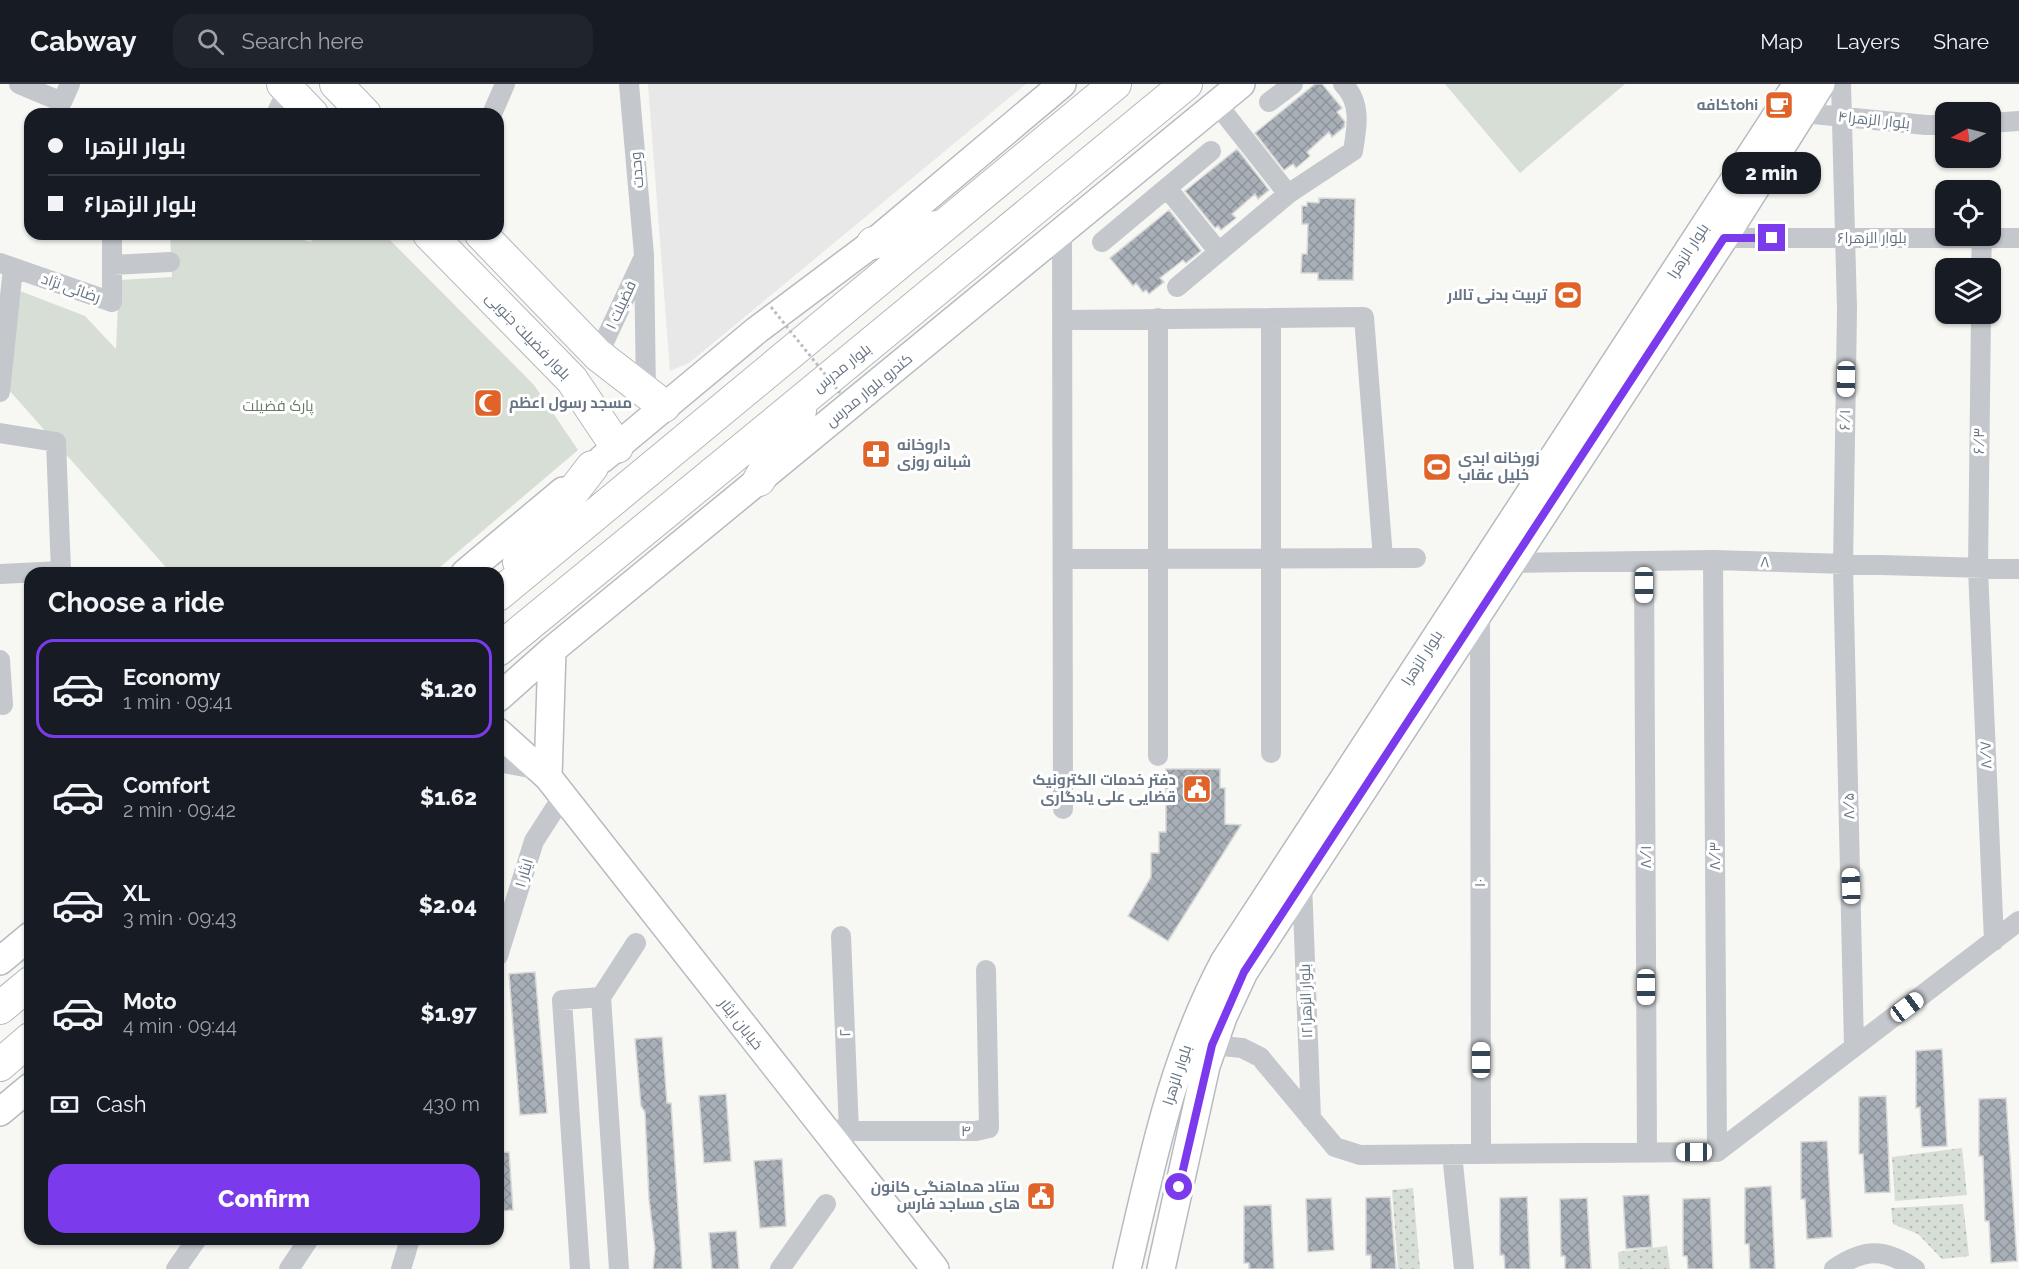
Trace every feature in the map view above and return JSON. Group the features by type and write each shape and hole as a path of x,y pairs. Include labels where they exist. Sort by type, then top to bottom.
{"main road":[{"path":"336,84 359,108"},
{"path":"472,567 617,447 655,400 757,330 873,243 1062,84"},
{"path":"504,591 1115,84"},
{"name":"بلوار مدرس","path":"504,645 825,393 909,315 1186,84"},
{"name":"کندرو بلوار مدرس","path":"504,693 552,650 1241,84"},
{"name":"بلوار الزهرا","path":"1127,1269 1173,1081 1200,1007 1224,962 1797,84"},
{"name":"بلوار الزهرا","path":"1161,1269 1200,1088 1212,1045 1244,972 1724,238 1821,84"},
{"path":"282,96 302,108"},
{"path":"873,243 945,224"},
{"name":"بلوار فضیلت جنوبی","path":"435,240 572,380 617,447"},
{"path":"487,240 598,355 655,400"},
{"path":"572,380 580,386 589,386 597,381 603,373 603,364 598,355"},
{"path":"759,480 825,393"},
{"path":"504,582 592,467"},
{"path":"550,781 552,650"},
{"name":"خیابان ایثار","path":"504,738 550,781 935,1269"},
{"path":"0,961 24,941"},
{"path":"0,1008 24,988"},
{"path":"0,1065 24,1045"},
{"path":"0,1112 24,1092"}],"street":[{"path":"19,84 62,102 70,84"},
{"path":"495,108 505,84"},
{"name":"وحدت","path":"629,84 655,400"},
{"path":"1269,102 1293,84"},
{"path":"1177,286 1288,194 1353,151 1358,121 1353,94 1343,84"},
{"name":"۶/۱","path":"1841,84 1843,238 1847,309 1843,566"},
{"path":"1217,104 1288,194"},
{"name":"بلوار الزهرا۴","path":"1803,113 1935,125"},
{"path":"2001,122 2019,121"},
{"path":"1102,242 1211,151"},
{"path":"1167,188 1218,251"},
{"path":"1062,231 1063,809"},
{"name":"بلوار الزهرا۶","path":"1724,238 1935,237"},
{"name":"بلوار الزهرا۶","path":"2001,238 2019,238"},
{"name":"رضائی نژاد","path":"6,265 112,302 112,240"},
{"name":"فضیلت ۱","path":"598,355 644,255"},
{"path":"112,265 170,262"},
{"path":"0,392 6,265"},
{"path":"1063,320 1364,317 1383,558"},
{"path":"1158,318 1158,756"},
{"path":"1271,318 1271,753"},
{"name":"۶/۳","path":"1978,569 1981,324"},
{"path":"0,433 56,442 62,567"},
{"path":"1063,559 1416,558"},
{"name":"۸","path":"1511,563 1713,560 1843,566 2019,569"},
{"name":"۸/۳","path":"1713,560 1717,1152"},
{"name":"۸/۱","path":"1644,561 1647,1153"},
{"name":"۸/۵","path":"1843,566 1854,1047"},
{"name":"۸/۷","path":"1978,569 1994,940"},
{"path":"0,574 24,573"},
{"name":"۱۰","path":"1479,611 1481,1154"},
{"path":"0,660 3,705"},
{"path":"504,764 550,781"},
{"name":"ایثار ۱","path":"504,937 550,781"},
{"name":"بلوار الزهرا۱۲","path":"1302,883 1311,1119"},
{"path":"1212,1045 1242,1048 1260,1057 1335,1147 1360,1155 1717,1152 2019,921"},
{"name":"۲","path":"841,936 849,1131"},
{"path":"619,1269 601,998 636,943"},
{"name":"۴","path":"822,1128 849,1131 976,1131 989,1128 986,970"},
{"path":"580,1269 562,1000 601,998"},
{"path":"1452,1154 1464,1269"},
{"path":"780,1269 826,1204"},
{"path":"176,1269 193,1245"},
{"path":"289,1269 305,1245"},
{"path":"401,1269 408,1245"},
{"path":"1834,1269 1853,1256 1874,1252 1896,1256 1915,1269"}],"path":[{"path":"771,307 825,393"}],"shaded area":[{"path":"648,84 1026,84 689,363 670,371"}],"green space":[{"path":"1445,84 1625,84 1520,173"},
{"name":"پارک فضیلت","path":"170,240 304,240 311,242 312,240 390,240 534,385 578,450 440,567 166,567 9,390 15,289 85,316 116,349 119,280 172,277"},
{"path":"1962,1148 1967,1195 1895,1201 1892,1157"},
{"path":"1413,1188 1420,1269 1398,1269 1392,1190"},
{"path":"1963,1204 1969,1256 1942,1259 1918,1234 1893,1224 1891,1208"},
{"path":"1667,1246 1670,1269 1619,1269 1618,1252"}],"building":[{"path":"1315,84 1322,84 1342,108 1337,112 1345,122 1344,127 1332,137 1329,132 1307,152 1310,156 1296,168 1293,164 1284,170 1255,133"},
{"path":"1237,149 1269,190 1258,199 1255,194 1232,214 1236,218 1221,230 1218,226 1215,228 1185,191"},
{"path":"1319,198 1355,199 1353,280 1318,280 1318,273 1301,273 1302,254 1307,254 1308,224 1302,224 1302,206 1307,206 1307,202 1319,203"},
{"path":"1169,210 1201,251 1186,263 1183,260 1160,278 1164,282 1149,294 1146,290 1143,292 1136,283 1133,286 1110,258"},
{"path":"1166,769 1220,769 1220,788 1225,788 1225,824 1241,825 1168,941 1128,916 1151,877 1151,853 1159,853 1159,832 1166,832"},
{"path":"535,972 547,1113 520,1115 509,974"},
{"path":"662,1037 667,1103 671,1103 682,1269 653,1269 655,1249 649,1199 645,1112 641,1106 635,1039"},
{"path":"1942,1049 1947,1146 1922,1147 1920,1107 1916,1108 1916,1051"},
{"path":"726,1094 731,1161 704,1163 699,1096"},
{"path":"1886,1096 1890,1192 1865,1193 1863,1154 1859,1154 1859,1097"},
{"path":"2006,1098 2017,1261 1991,1263 1989,1221 1985,1221 1983,1156 1979,1156 1979,1099"},
{"path":"1827,1141 1832,1237 1807,1239 1805,1199 1801,1199 1801,1142"},
{"path":"504,1152 509,1152 513,1210 504,1211"},
{"path":"782,1159 786,1226 760,1228 754,1161"},
{"path":"1771,1186 1775,1269 1750,1269 1749,1244 1745,1244 1745,1188"},
{"path":"1649,1195 1652,1247 1626,1249 1623,1196"},
{"path":"1390,1197 1396,1269 1371,1269 1371,1255 1366,1255 1366,1198"},
{"path":"1527,1197 1530,1269 1505,1269 1504,1255 1500,1255 1500,1198"},
{"path":"1331,1198 1334,1250 1308,1252 1306,1199"},
{"path":"1587,1198 1591,1269 1565,1269 1565,1256 1561,1256 1560,1199"},
{"path":"1710,1198 1713,1269 1688,1269 1687,1256 1683,1256 1683,1199"},
{"path":"1271,1205 1274,1269 1249,1269 1249,1263 1244,1263 1244,1206"},
{"path":"736,1231 739,1269 712,1269 709,1233"}],"place":[{"name":"کافهtohi","path":"1779,105"},
{"name":"تربیت بدنی تالار","path":"1568,295"},
{"name":"مسجد رسول اعظم","path":"488,403"},
{"name":"داروخانه شبانه روزی","path":"876,454"},
{"name":"زورخانه ابدی خلیل عقاب","path":"1437,467"},
{"name":"دفتر خدمات الکترونیک قضایی علی یادگاری","path":"1197,789"},
{"name":"ستاد هماهنگی کانون های مساجد فارس","path":"1041,1196"}],"route":[{"path":"1179,1187 1200,1088 1212,1045 1244,972 1724,238 1772,238"}]}
